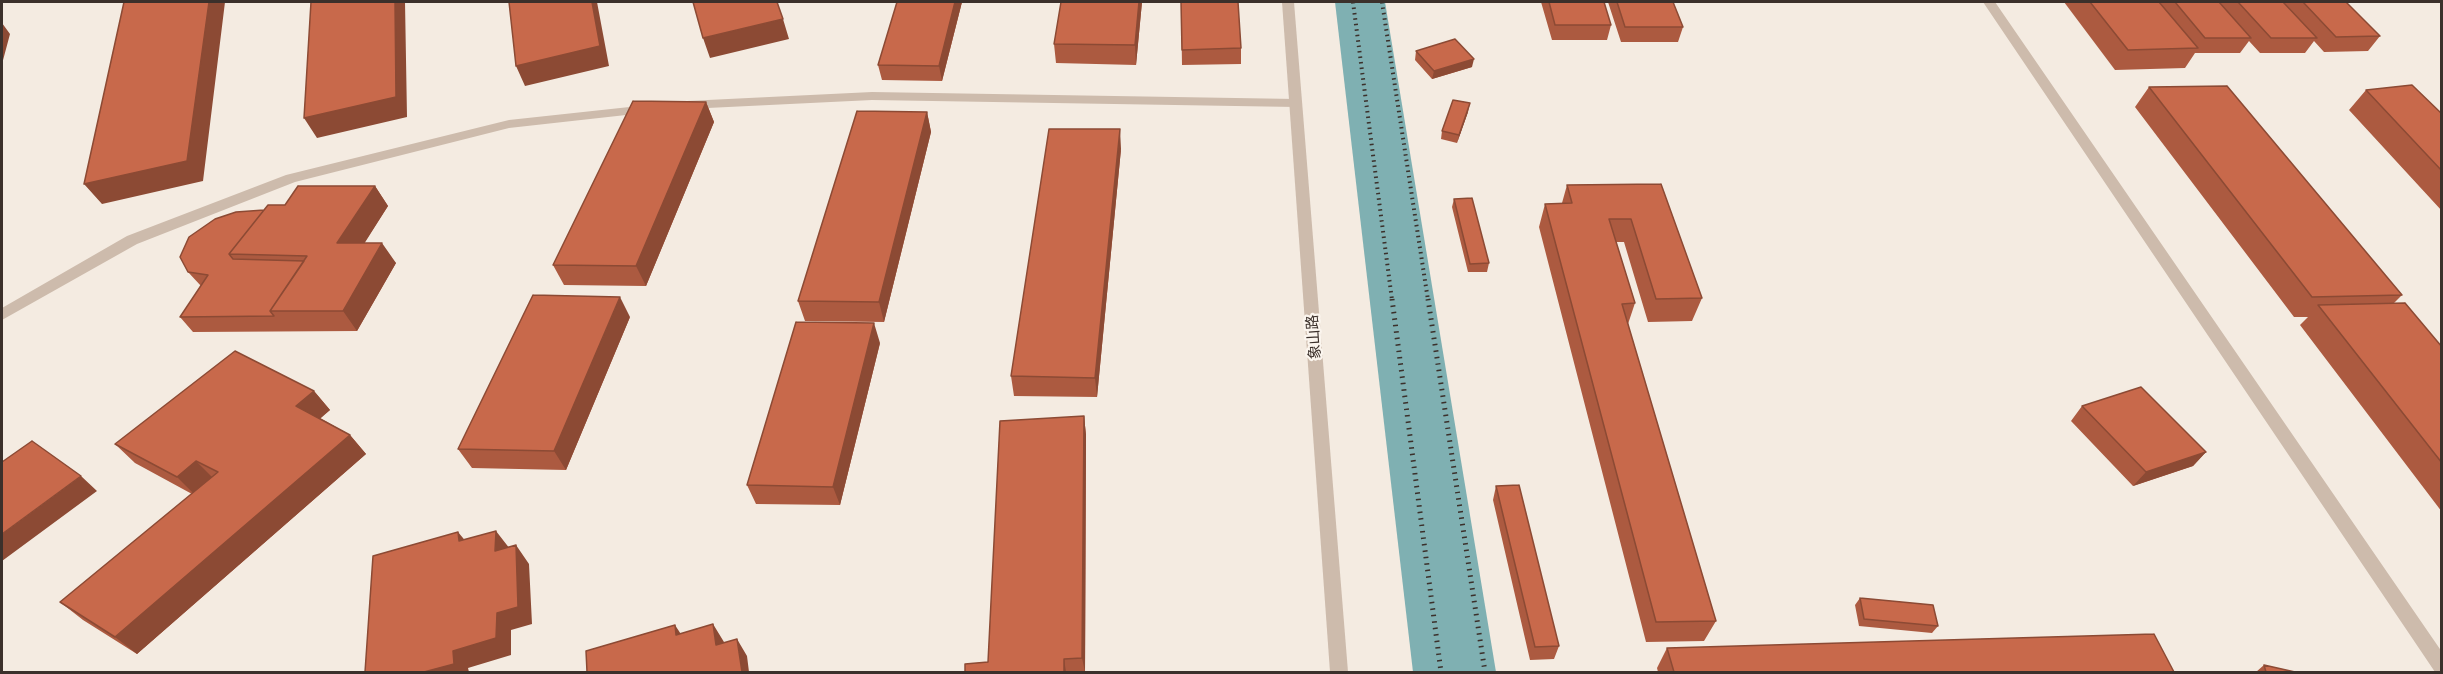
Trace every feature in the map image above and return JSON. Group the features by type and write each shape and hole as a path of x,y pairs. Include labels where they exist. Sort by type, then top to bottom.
{"street":[{"name":"象山路","path":"1288,2 1339,672"},
{"path":"1989,2 2442,668"},
{"path":"2,315 132,240 291,178 509,124 664,107 872,96 1296,103"}],"water":[{"path":"1335,2 1385,2 1496,672 1413,672"}],"building":[{"path":"124,2 209,2 187,161 84,184"},
{"path":"311,2 395,2 396,97 304,118"},
{"path":"509,2 592,2 600,46 516,66"},
{"path":"693,2 777,2 783,19 703,38"},
{"path":"897,2 955,2 939,66 878,65"},
{"path":"1061,2 1139,2 1135,45 1054,44"},
{"path":"1181,2 1238,2 1241,48 1182,50"},
{"path":"1549,2 1604,2 1611,25 1555,25"},
{"path":"1617,2 1673,2 1683,27 1625,27"},
{"path":"2090,2 2159,2 2198,48 2128,50"},
{"path":"2175,2 2219,2 2251,38 2205,38"},
{"path":"2238,2 2283,2 2317,38 2271,38"},
{"path":"2303,2 2346,2 2380,36 2336,37"},
{"path":"1455,39 1474,59 1434,71 1416,51"},
{"path":"2412,85 2442,114 2442,171 2366,90"},
{"path":"2227,86 2402,295 2312,297 2149,87"},
{"path":"1453,100 1470,103 1459,135 1442,131"},
{"path":"633,101 706,102 636,266 553,265"},
{"path":"857,111 927,112 879,302 798,301"},
{"path":"1049,129 1120,129 1095,378 1011,376"},
{"path":"1661,184 1702,298 1656,299 1631,219 1609,219 1635,303 1622,304 1716,621 1656,622 1545,204 1572,203 1567,185"},
{"path":"298,186 375,186 337,243 382,243 343,311 270,311 307,256 229,254 268,205 285,205"},
{"path":"1472,198 1489,263 1470,264 1454,199"},
{"path":"264,210 229,254 233,259 304,261 270,311 274,316 180,317 208,275 188,272 180,257 189,237 215,219 236,212"},
{"path":"533,295 620,297 554,451 458,449"},
{"path":"2405,303 2442,347 2442,463 2318,305"},
{"path":"796,322 874,323 833,487 747,485"},
{"path":"235,351 314,391 296,406 350,435 115,637 60,602 218,472 196,461 177,477 115,444"},
{"path":"2141,387 2206,452 2146,472 2082,406"},
{"path":"1084,416 1082,658 1064,659 1064,672 965,672 965,664 988,662 1000,421"},
{"path":"32,441 81,476 2,534 2,462"},
{"path":"1519,485 1559,646 1535,647 1496,486"},
{"path":"496,531 495,551 516,545 518,607 497,613 496,638 453,651 454,664 424,672 365,672 373,556 458,532 459,541"},
{"path":"1860,598 1933,605 1938,626 1864,619"},
{"path":"713,624 716,645 737,639 742,672 587,672 586,651 675,625 676,635"},
{"path":"2154,634 2174,672 1674,672 1667,648"},
{"path":"2264,665 2295,672 2266,672"}],"railway":[{"path":"1353,2 1392,300"},
{"path":"1382,2 1428,300"},
{"path":"1392,299 1441,672"},
{"path":"1428,299 1485,672"}]}
